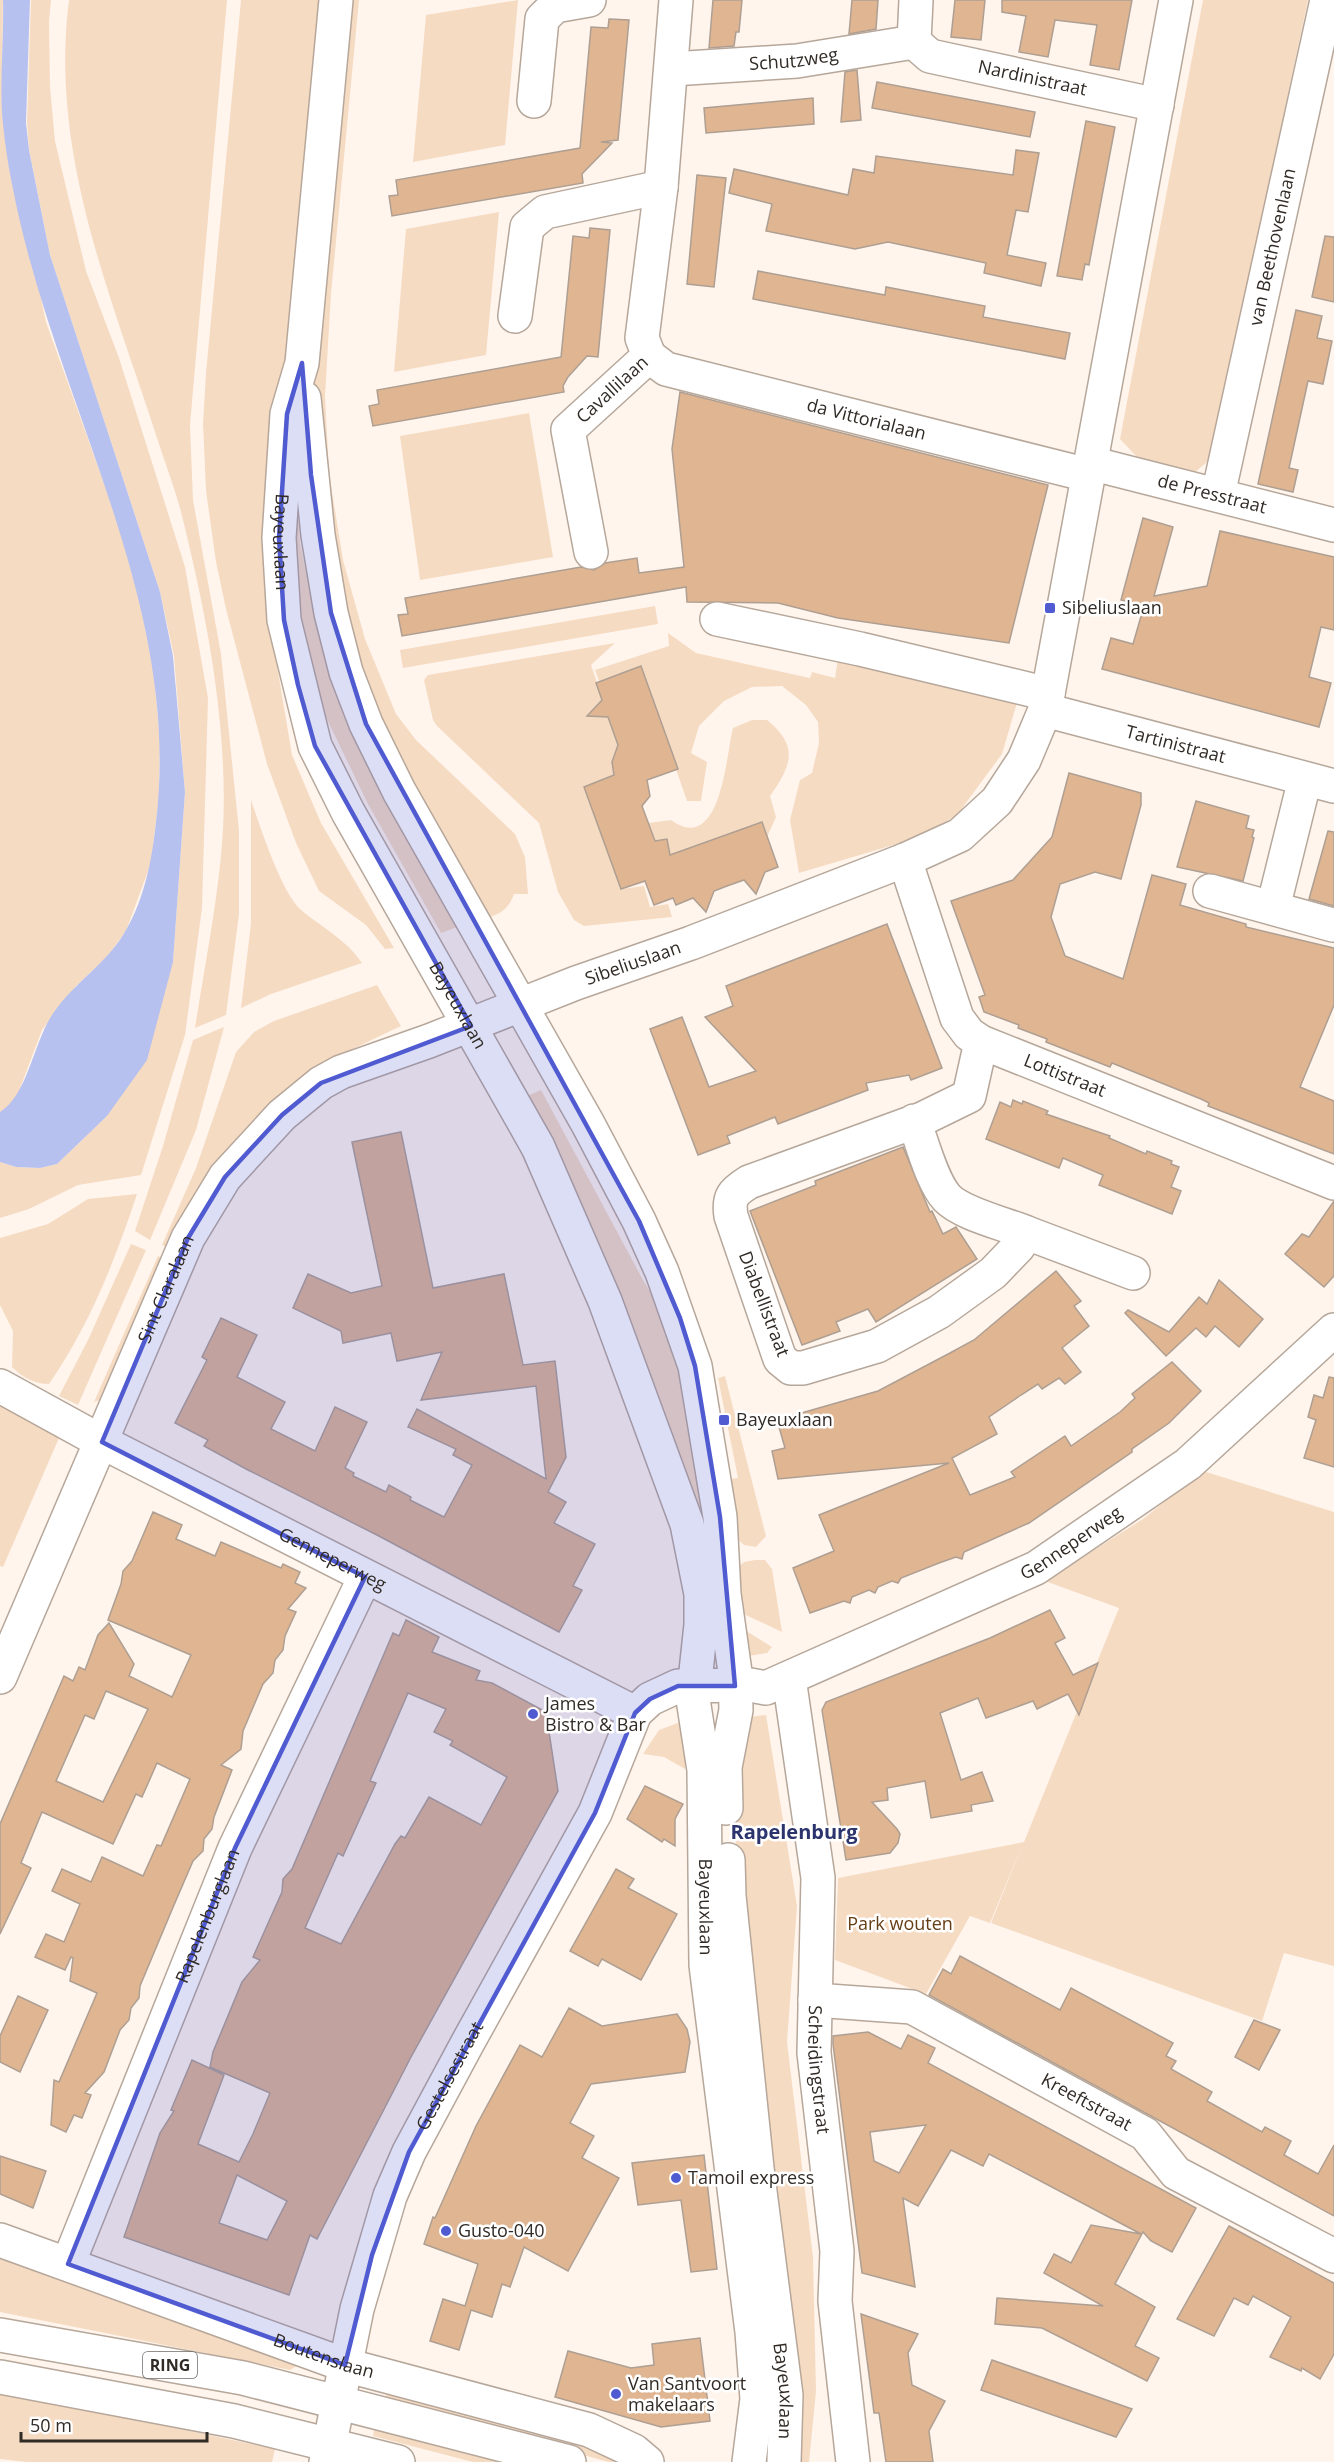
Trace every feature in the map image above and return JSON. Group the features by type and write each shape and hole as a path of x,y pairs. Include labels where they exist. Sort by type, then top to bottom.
{"street":[{"name":"Bayeuxlaan","path":"336,0 302,363 318,535 331,613 346,672 366,724 399,791 639,1221 680,1318 695,1366 720,1517 725,1604 756,1687 725,1767 729,1896 757,2169 786,2395 784,2462"},
{"path":"534,101 542,19 555,6 589,0"},
{"name":"Cavallilaan","path":"591,552 568,430 649,356 642,338 661,187 676,0"},
{"path":"914,42 916,0"},
{"path":"1089,469 1176,0"},
{"name":"van Beethovenlaan","path":"1218,495 1327,0"},
{"name":"Schutzweg","path":"672,69 797,61 914,42"},
{"name":"Nardinistraat","path":"914,42 930,56 1157,105"},
{"path":"515,316 527,227 545,212 661,187"},
{"name":"da Vittorialaan","path":"649,356 666,369 1089,469"},
{"name":"Bayeuxlaan","path":"302,363 287,414 279,538 285,620 298,686 320,756 348,812 538,1147 605,1301 687,1524 698,1568 702,1610 684,1693 704,1770 707,1973 753,2343 757,2399 749,2462"},
{"name":"de Presstraat","path":"1089,469 1218,495 1334,525"},
{"name":"Sibeliuslaan","path":"471,1026 795,892 905,860 960,835 997,801 1024,760 1046,702 1089,469"},
{"path":"717,619 860,649 1046,702"},
{"name":"Tartinistraat","path":"1046,702 1320,783 1273,908"},
{"name":"Lottistraat","path":"905,860 957,1018 969,1034 988,1045 1334,1183"},
{"path":"1210,891 1334,925"},
{"name":"Sint Claralaan","path":"0,1677 188,1238 225,1177 282,1115 321,1083 364,1063 471,1026"},
{"name":"Diabellistraat","path":"988,1045 969,1096 915,1121 749,1182 735,1191 732,1196 729,1202 731,1216 780,1359 791,1368 803,1368 877,1347 939,1312 993,1273 1018,1247 1027,1233"},
{"path":"915,1121 937,1180 947,1198 964,1209 1133,1273"},
{"name":"Genneperweg","path":"684,1693 756,1687 1036,1568 1188,1464 1334,1330"},
{"name":"Genneperweg","path":"0,1386 102,1442 364,1577 635,1713"},
{"name":"Rapelenburglaan","path":"68,2264 235,1848 364,1577"},
{"name":"Scheidingstraat","path":"756,1687 818,1878 814,2053 837,2251 835,2301 853,2462"},
{"path":"635,1713 650,1699 684,1693"},
{"name":"Gestelsestraat","path":"328,2453 345,2365 372,2255 390,2196 409,2152 595,1813 635,1713"},
{"name":"Kreeftstraat","path":"815,2000 912,2007 1145,2134 1176,2173 1334,2256"},
{"name":"Boutenslaan","path":"0,2240 203,2316 345,2365 589,2430 634,2451 647,2462"},
{"name":"RING","path":"0,2335 243,2378 569,2462"},
{"name":"RING","path":"0,2377 234,2421 328,2453 398,2462"}],"highlighted area":[{"path":"302,363 311,475 331,613 366,724 639,1221 680,1318 695,1366 720,1517 735,1686 678,1686 650,1699 635,1713 595,1813 409,2152 372,2255 345,2365 68,2264 235,1848 365,1577 102,1442 188,1238 225,1177 282,1115 321,1083 471,1026 315,746 298,685 284,620 279,538 287,414"}],"green space":[{"path":"0,0 3,0 2,113 46,322 119,525 138,591 154,674 160,741 159,797 151,863 126,931 106,958 76,986 42,1030 19,1091 10,1107 0,1112"},
{"path":"31,0 51,0 50,87 55,141 86,271 119,358 185,567 208,698 202,908 185,1035 141,1175 78,1185 29,1209 0,1218 0,1162 16,1167 40,1168 57,1164 107,1116 173,962 185,792 174,656 160,592 50,255 29,149 27,123"},
{"path":"69,0 227,0 190,425 193,500 221,654 239,831 239,914 226,1015 195,1028 215,905 223,830 224,791 219,711 200,593 180,507 104,279 76,170 68,114 65,57"},
{"path":"241,0 320,0 268,538 270,624 292,755 321,823 394,948 385,949 366,925 319,891 296,843 267,764 226,609 216,562 206,491 203,424"},
{"path":"347,0 359,0 331,294 325,396 329,473 343,560 365,639 396,714 416,740 515,834 525,857 528,894 514,894 502,911 482,920 354,666 312,424 312,359"},
{"path":"518,0 505,145 413,162 426,15"},
{"path":"1203,0 1308,0 1214,439 1207,462 1194,473 1137,457 1120,439"},
{"path":"499,212 486,355 394,372 406,229"},
{"path":"529,413 553,557 420,580 400,436"},
{"path":"297,501 300,543 315,616 460,926 441,933 368,804 307,678 290,541"},
{"path":"655,606 658,624 403,668 400,650"},
{"path":"668,633 696,653 810,678 812,672 835,678 838,658 1019,696 1002,754 957,815 917,838 799,873 790,820 800,780 812,773 819,743 818,722 806,705 782,686 752,687 724,701 699,726 691,753 707,762 701,801 687,801 642,671 602,689 595,670 669,646"},
{"path":"615,643 591,665 627,769 584,787 621,889 644,886 650,907 668,904 672,917 584,926 574,920 558,892 539,823 437,726 433,720 424,680 428,675"},
{"path":"752,720 767,720 784,738 788,747 787,765 770,796 776,817 767,837 655,861 641,824 671,820 688,827 701,825 711,814 718,798 733,728"},
{"path":"251,800 272,858 293,900 300,909 349,947 362,963 271,994 241,1008 251,923"},
{"path":"377,985 401,1026 340,1055 300,1083 171,1249 162,1245 196,1168 236,1052 254,1032 274,1021"},
{"path":"224,1027 196,1130 150,1240 135,1231 163,1146 193,1040"},
{"path":"541,1090 644,1282 665,1315 685,1369 726,1659 706,1658 701,1520 676,1444 522,1098"},
{"path":"137,1194 100,1292 63,1362 49,1384 38,1383 24,1377 12,1367 13,1331 0,1305 0,1238 48,1224 88,1199"},
{"path":"131,1244 146,1250 78,1405 59,1396 88,1340"},
{"path":"158,1256 167,1260 106,1398 94,1402"},
{"path":"725,1376 766,1536 756,1547 744,1545 734,1536 730,1479 738,1478 718,1378"},
{"path":"0,1399 62,1431 3,1567 0,1566"},
{"name":"Park wouten","path":"1203,1471 1334,1512 1334,1966 1284,1953 1262,2021 991,1923 1023,1843 990,1923 970,1916 926,1994 835,1960 838,1878 1024,1842 1119,1608 1045,1581 1143,1519"},
{"path":"765,1560 772,1569 782,1632 733,1609 735,1570 744,1562"},
{"path":"735,1624 772,1647 767,1653 742,1657"},
{"path":"766,1715 797,1906 787,2042 813,2257 816,2391 809,2462 794,2462 738,1907 733,1771 741,1718"},
{"path":"683,1721 688,1725 685,1769 664,1757 643,1754 659,1730"},
{"path":"0,2253 300,2364 290,2370 0,2312"},
{"path":"0,2391 275,2449 272,2462 27,2462 0,2459"},
{"path":"391,2391 596,2447 630,2462 609,2462 381,2400"},
{"path":"383,2428 510,2462 473,2462 373,2436 374,2430"}],"water":[{"path":"3,0 30,0 26,123 29,150 50,255 160,592 173,656 185,792 173,962 147,1060 107,1116 57,1164 40,1168 16,1167 0,1162 0,1112 17,1094 24,1081 52,1015 70,993 110,953 133,917 150,864 156,822 159,740 151,659 133,580 110,502 56,346 32,268 13,189 2,113"}],"building":[{"path":"713,0 742,0 739,32 736,32 734,46 709,48"},
{"path":"852,0 878,0 876,29 849,34"},
{"path":"955,0 985,0 981,40 951,37"},
{"path":"1002,0 1132,0 1119,70 1090,65 1097,25 1055,20 1048,57 1019,52 1026,16 1002,12"},
{"path":"609,19 629,20 618,140 601,142 612,143 582,174 583,183 392,216 389,196 398,195 396,180 580,148 591,27 608,28"},
{"path":"857,70 861,120 841,122 845,72"},
{"path":"877,82 1035,112 1030,137 872,108"},
{"path":"813,98 814,124 706,133 704,108"},
{"path":"1086,121 1115,127 1089,265 1085,264 1082,280 1057,276"},
{"path":"1016,150 1039,153 1028,212 1016,210 1007,255 1046,263 1041,286 984,273 986,263 888,242 855,249 766,231 772,204 729,193 734,169 848,195 853,169 874,173 876,156 1013,175"},
{"path":"697,175 726,178 714,287 687,284"},
{"path":"590,228 610,230 598,357 587,356 568,377 563,386 564,392 373,426 369,406 379,404 377,390 561,357 573,236 589,238"},
{"path":"1325,236 1334,237 1334,302 1312,297"},
{"path":"758,271 885,295 886,287 985,306 983,317 1070,333 1065,359 753,299"},
{"path":"1296,310 1322,316 1317,338 1332,341 1323,384 1308,381 1289,468 1298,470 1293,492 1258,484"},
{"path":"680,392 1048,485 1009,643 838,618 778,603 687,602 686,587 402,636 398,615 408,614 405,598 581,567 594,570 605,563 637,558 639,573 684,567 672,449"},
{"path":"1143,518 1173,527 1154,596 1207,586 1220,531 1334,557 1334,630 1321,627 1309,677 1331,683 1319,727 1102,669 1111,638 1133,644 1144,606 1121,600"},
{"path":"641,666 678,769 647,780 650,796 642,806 655,841 667,839 670,855 762,822 778,867 765,872 756,894 744,880 727,886 714,891 706,912 693,898 676,905 673,898 654,905 645,881 621,889 584,787 614,775 612,762 618,745 608,717 587,716 602,700 596,683"},
{"path":"1069,773 1141,793 1141,805 1121,879 1095,872 1060,884 1051,917 1065,956 1123,979 1152,875 1186,884 1180,905 1246,924 1246,927 1334,948 1334,1005 1300,1087 1334,1101 1334,1154 1208,1106 1209,1103 1201,1099 1112,1063 1110,1067 1046,1042 1047,1039 1018,1028 1019,1025 984,1012 979,997 985,995 951,901 1013,880 1052,837"},
{"path":"1196,801 1249,816 1246,828 1254,830 1252,837 1254,838 1243,881 1177,867"},
{"path":"1328,831 1334,832 1334,906 1309,899"},
{"path":"887,924 942,1068 911,1080 909,1075 866,1083 868,1090 778,1124 775,1117 727,1136 730,1143 698,1155 650,1029 682,1017 709,1087 756,1071 705,1017 733,1006 726,986"},
{"path":"1013,1100 1022,1104 1023,1101 1048,1111 1046,1114 1110,1136 1109,1138 1146,1154 1147,1151 1172,1161 1171,1164 1179,1167 1171,1187 1181,1191 1172,1214 1099,1185 1103,1175 1063,1158 1059,1168 986,1139 1000,1102 1011,1107"},
{"path":"401,1132 433,1288 504,1274 523,1365 555,1361 566,1457 548,1492 566,1502 554,1523 595,1544 573,1586 582,1590 559,1632 377,1535 248,1470 204,1446 208,1440 175,1423 207,1360 202,1357 221,1318 257,1335 237,1377 285,1402 271,1429 315,1451 335,1407 367,1422 345,1468 354,1473 353,1476 386,1492 389,1485 411,1497 410,1500 444,1517 472,1465 453,1455 456,1449 408,1427 417,1409 546,1479 536,1386 421,1400 442,1352 397,1361 391,1333 343,1343 341,1331 293,1308 308,1274 351,1293 382,1286 352,1142"},
{"path":"903,1147 930,1212 932,1211 943,1234 956,1227 977,1259 876,1322 868,1309 836,1322 840,1331 802,1345 750,1211 816,1185 815,1181"},
{"path":"1334,1201 1334,1276 1324,1287 1285,1254 1302,1234 1309,1237"},
{"path":"1056,1271 1081,1301 1074,1306 1089,1326 1062,1348 1081,1372 1065,1384 1059,1378 1042,1389 1038,1384 1021,1395 989,1417 997,1434 952,1458 970,1495 1015,1477 1011,1472 1065,1436 1071,1446 1120,1412 1135,1398 1132,1394 1172,1362 1201,1391 1169,1423 1132,1449 1132,1452 1029,1523 964,1552 962,1559 956,1557 939,1563 901,1578 898,1583 892,1581 878,1587 875,1593 869,1590 852,1597 850,1603 844,1601 810,1613 793,1568 834,1551 819,1515 949,1463 778,1479 772,1451 785,1448 777,1420 878,1391 950,1353 974,1340"},
{"path":"1219,1280 1263,1319 1239,1347 1215,1326 1206,1337 1196,1328 1166,1356 1125,1313 1128,1310 1169,1332 1199,1297 1207,1304"},
{"path":"1329,1377 1334,1378 1334,1467 1304,1458 1316,1420 1308,1417 1314,1395 1323,1398"},
{"path":"153,1512 182,1525 176,1539 215,1556 221,1542 281,1568 283,1564 300,1572 295,1583 306,1588 288,1609 296,1612 285,1636 283,1650 275,1660 273,1673 263,1684 243,1731 241,1749 221,1765 232,1770 214,1817 212,1829 204,1839 203,1851 193,1861 140,1986 139,1998 131,2008 129,2020 120,2030 104,2072 85,2093 91,2095 82,2118 74,2115 66,2132 51,2125 54,2080 59,2082 97,1993 70,1981 73,1958 71,1957 65,1970 35,1957 46,1934 64,1942 80,1904 52,1891 62,1869 91,1882 102,1857 143,1876 157,1845 161,1846 190,1779 157,1763 142,1797 136,1794 113,1844 42,1812 21,1863 31,1868 0,1934 0,1824 64,1676 73,1681 79,1667 85,1670 98,1635 109,1623 134,1664 129,1676 172,1697 191,1655 108,1620 121,1584 123,1571 132,1561","holes":["106,1691 148,1709 103,1802 56,1781 85,1715 94,1719"]},
{"path":"1050,1610 1065,1638 1055,1643 1073,1675 1098,1663 1079,1715 1068,1694 1037,1709 1033,1701 986,1718 978,1698 940,1713 961,1780 982,1772 993,1801 971,1805 972,1811 931,1818 925,1781 887,1788 888,1800 872,1802 897,1829 900,1834 898,1843 890,1853 846,1860 822,1710 826,1702 990,1638"},
{"path":"406,1620 439,1637 432,1652 480,1671 476,1680 492,1683 546,1712 558,1791 411,2057 317,2239 310,2235 289,2295 124,2237 160,2133 174,2111 171,2110 192,2060 224,2075 198,2144 239,2162 253,2134 270,2093 210,2067 213,2052 242,1982 260,1960 253,1957 282,1892 283,1879 292,1869 393,1633 399,1636","holes":["408,1693 446,1709 434,1732 453,1741 450,1745 507,1777 481,1825 429,1797 405,1838 401,1836 395,1844 341,1944 305,1928 338,1853 343,1856 376,1783 370,1781","237,2175 287,2201 267,2240 219,2223"]},
{"path":"645,1786 683,1804 675,1819 675,1846 664,1839 662,1842 627,1819"},
{"path":"616,1869 634,1879 628,1888 677,1914 641,1980 602,1959 598,1966 570,1951"},
{"path":"960,1956 1060,2010 1071,1988 1173,2043 1166,2056 1176,2061 1171,2069 1212,2092 1207,2101 1262,2132 1265,2127 1291,2141 1284,2155 1318,2174 1334,2145 1334,2216 929,1995 943,1969 951,1974"},
{"path":"18,1996 48,2010 20,2072 0,2062 0,2036"},
{"path":"569,2008 602,2026 677,2014 687,2029 690,2042 685,2072 591,2084 570,2123 594,2136 582,2158 619,2178 568,2271 524,2247 510,2287 502,2284 492,2317 471,2310 459,2350 430,2341 443,2299 465,2306 478,2264 424,2244 433,2217 435,2218 476,2126 520,2045 542,2057"},
{"path":"1254,2020 1280,2030 1259,2070 1235,2057"},
{"path":"868,2032 901,2049 908,2035 935,2048 928,2063 1196,2208 1172,2252 1151,2241 1143,2232 1115,2284 1155,2307 1135,2346 1159,2358 1147,2381 1042,2328 995,2324 997,2298 1103,2306 1044,2273 1054,2254 1071,2263 1091,2225 1141,2234 989,2154 983,2166 951,2150 918,2206 903,2198 915,2287 862,2273 833,2036","holes":["926,2125 899,2173 874,2161 870,2132"]},
{"path":"704,2155 717,2269 691,2272 681,2200 638,2205 632,2163"},
{"path":"0,2156 46,2171 33,2208 0,2194"},
{"path":"1229,2226 1334,2283 1334,2354 1320,2379 1302,2368 1301,2371 1270,2357 1291,2317 1253,2296 1248,2305 1234,2298 1214,2336 1177,2319"},
{"path":"861,2314 918,2334 908,2353 912,2385 945,2401 929,2431 933,2462 886,2462 879,2413 874,2413"},
{"path":"700,2338 710,2421 661,2427 555,2397 568,2351 631,2368 654,2365 652,2344"},
{"path":"992,2360 1132,2409 1116,2437 981,2390"}],"place":[{"name":"Sibeliuslaan","path":"1050,608"},
{"name":"Bayeuxlaan","path":"724,1420"},
{"name":"James Bistro & Bar","path":"533,1714"},
{"name":"Tamoil express","path":"676,2178"},
{"name":"Gusto-040","path":"446,2231"},
{"name":"Van Santvoort makelaars","path":"616,2394"}],"district":[{"name":"Rapelenburg","path":"794,1832"}]}
